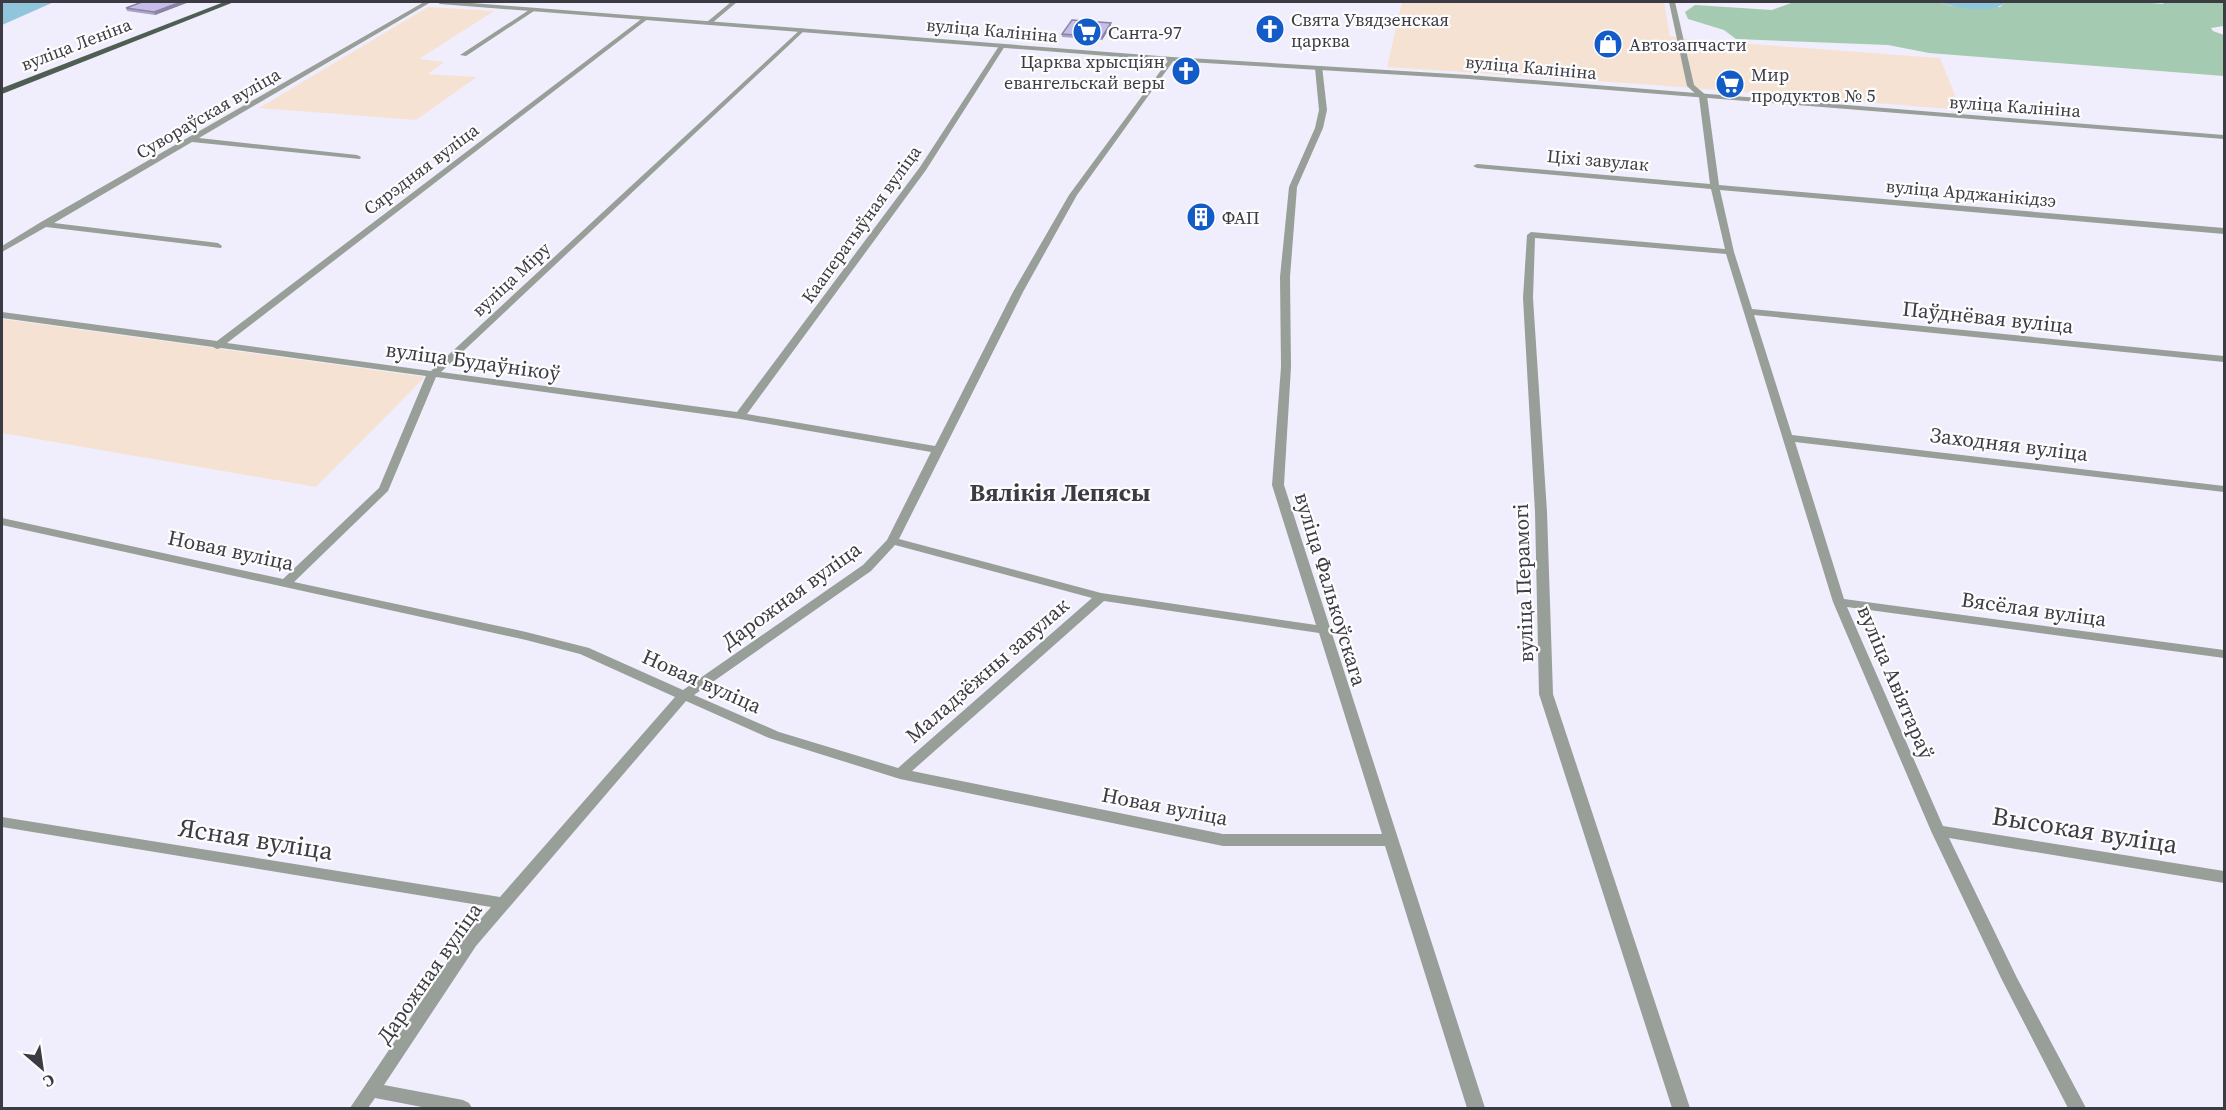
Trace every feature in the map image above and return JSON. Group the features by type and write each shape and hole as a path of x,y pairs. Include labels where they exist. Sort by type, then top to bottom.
{"main road":[{"name":"вуліца Леніна","path":"2,91 230,2"}],"street":[{"name":"Сувораўская вуліца","path":"2,249 428,2"},
{"name":"вуліца Калініна","path":"440,2 1172,59 1469,77 2223,138"},
{"path":"709,23 734,2"},
{"path":"1672,2 1691,86 1703,96"},
{"path":"464,55 534,9"},
{"name":"Сярэдняя вуліца","path":"217,346 646,18"},
{"name":"вуліца Міру","path":"286,583 384,489 432,375 802,30"},
{"name":"Кааператыўная вуліца","path":"740,417 922,168 1002,46"},
{"name":"Дарожная вуліца","path":"359,1108 470,942 683,696 867,568 892,541 1018,292 1073,195 1172,59"},
{"name":"вуліца Фалькоўскага","path":"1319,68 1323,110 1318,128 1293,187 1285,277 1286,367 1278,485 1476,1108"},
{"name":"вуліца Авіятараў","path":"1703,96 1715,187 1730,252 1839,602 1938,831 2010,980 2076,1108"},
{"path":"192,140 357,157"},
{"name":"Ціхі завулак","path":"1477,166 1715,187"},
{"name":"вуліца Арджанікідзэ","path":"1715,187 2224,231"},
{"path":"44,224 218,246"},
{"name":"вуліца Перамогі","path":"1681,1108 1546,694 1541,512 1528,298 1532,235 1730,252"},
{"name":"Паўднёвая вуліца","path":"1747,311 2224,359"},
{"name":"вуліца Будаўнікоў","path":"2,315 740,417 938,450"},
{"name":"Заходняя вуліца","path":"1789,438 2224,489"},
{"name":"Новая вуліца","path":"2,522 526,636 584,651 774,735 900,774 1223,840 1390,840"},
{"path":"892,541 1101,597 1323,630"},
{"name":"Маладзёжны завулак","path":"900,774 1101,597"},
{"name":"Вясёлая вуліца","path":"1839,602 2224,654"},
{"name":"Ясная вуліца","path":"2,822 503,903"},
{"name":"Высокая вуліца","path":"1938,831 2224,877"},
{"path":"371,1090 464,1108"}],"shaded area":[{"path":"1402,2 1664,2 1670,36 1940,58 1961,110 1654,85 1387,67"},
{"path":"428,7 494,11 419,59 444,62 428,74 477,77 416,120 259,108"},
{"path":"2,319 425,377 316,487 2,433"}],"green space":[{"path":"1794,2 1937,2 1952,6 2000,7 2006,2 2163,4 2164,2 2224,2 2224,26 2211,28 2224,35 2224,76 1929,53 1888,45 1736,39 1724,30 1688,19 1685,12 1695,5 1772,10"}],"water":[{"path":"2,2 54,2 2,25"},
{"path":"1937,2 2006,2 1992,9 1983,9 1963,8"}],"building":[{"path":"142,2 181,2 154,12 126,8"},
{"name":"Санта-97","path":"1072,20 1111,23 1102,37 1062,34"}],"place":[{"name":"Свята Увядзенская царква","path":"1270,29"},
{"name":"Санта-97","path":"1087,32"},
{"name":"Автозапчасти","path":"1608,44"},
{"name":"Царква хрысціян евангельскай веры","path":"1186,71"},
{"name":"Мир продуктов № 5","path":"1730,84"},
{"name":"ФАП","path":"1201,217"}],"district":[{"name":"Вялікія Лепясы","path":"1060,492"}]}
